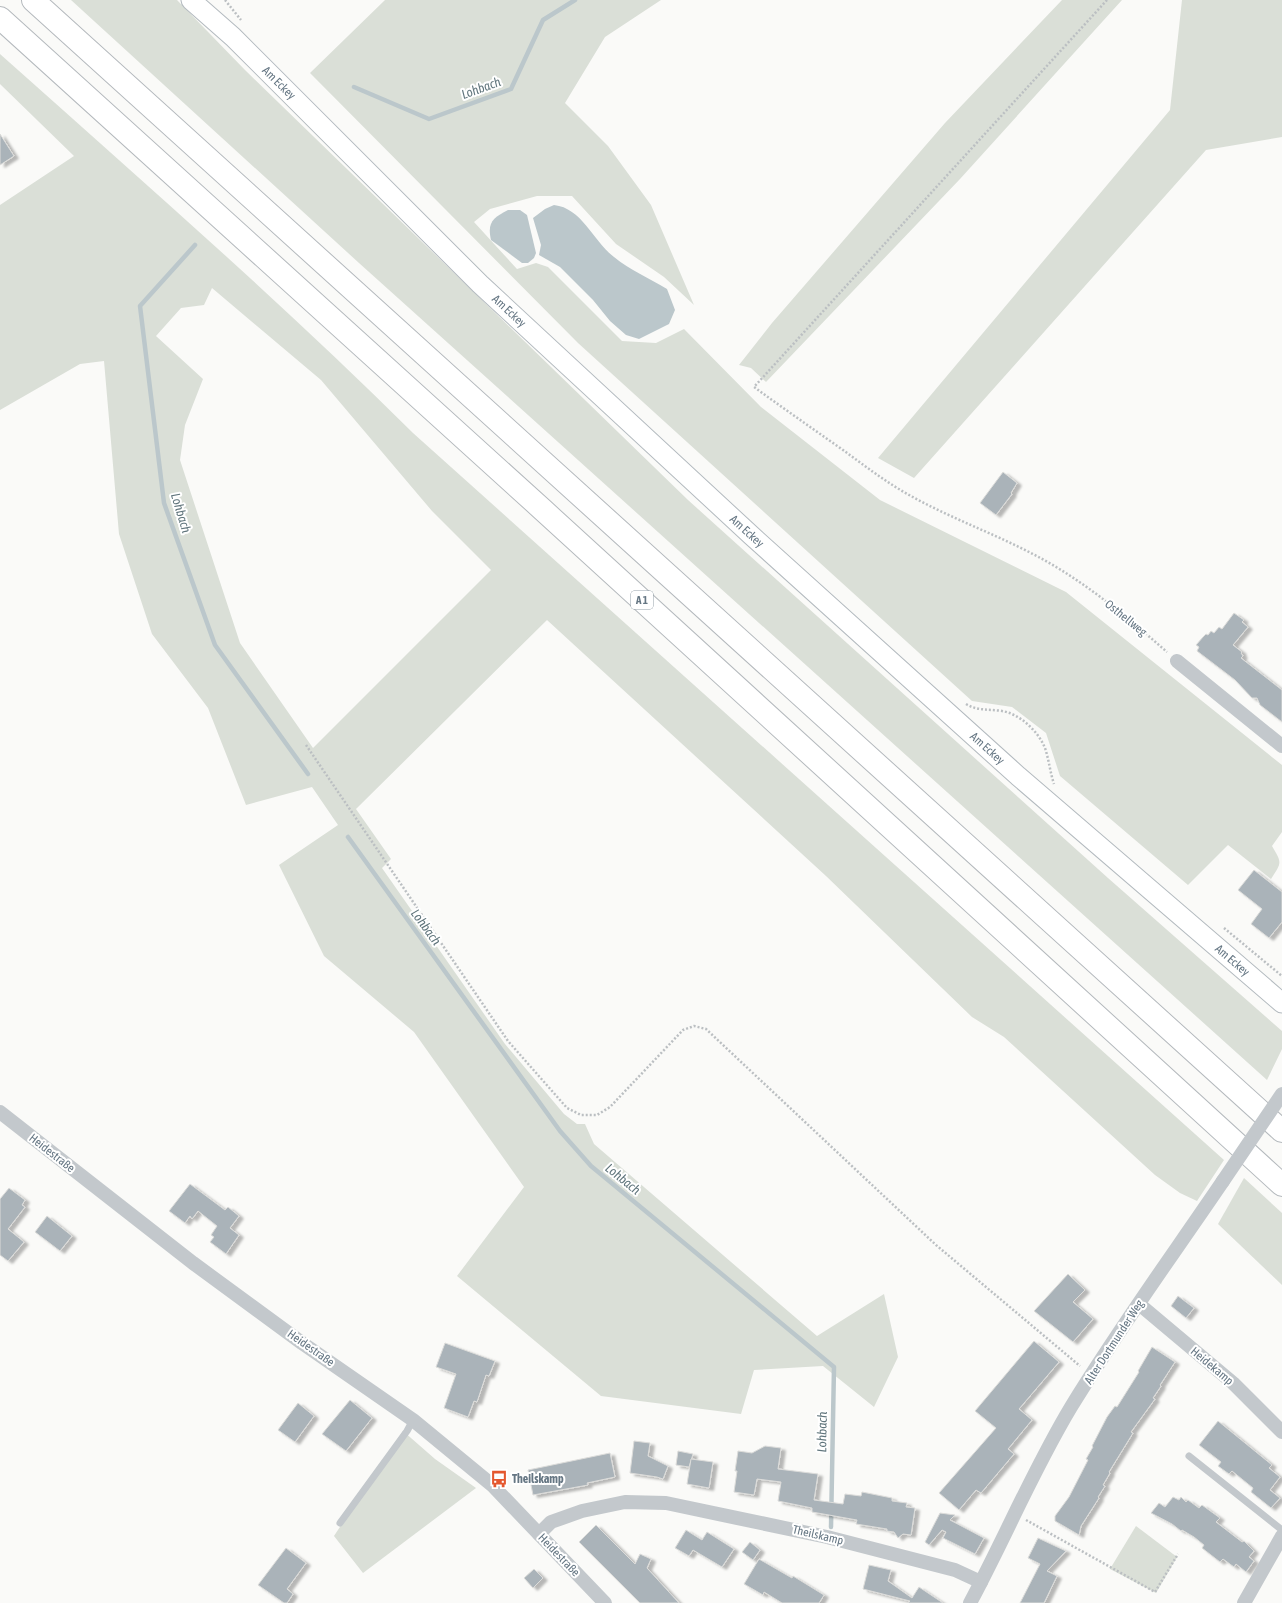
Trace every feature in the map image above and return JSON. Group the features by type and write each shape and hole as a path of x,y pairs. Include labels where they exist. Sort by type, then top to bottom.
{"highway":[{"path":"33,0 1282,1131"},
{"name":"A 1","path":"0,18 549,516 1282,1185"}],"street":[{"name":"Am Eckey","path":"191,0 238,29"},
{"name":"Am Eckey","path":"208,0 238,29 480,284 752,536 1018,776 1282,1003"},
{"path":"1177,661 1282,746"},
{"name":"Alter Dortmunder Weg","path":"970,1603 1018,1506 1071,1408 1139,1304 1282,1094"},
{"name":"Heidestraße","path":"0,1112 193,1263 302,1343 413,1420 492,1485 605,1603"},
{"name":"Heidekamp","path":"1139,1304 1233,1383 1282,1432"},
{"name":"Theilskamp","path":"539,1534 552,1522 582,1511 625,1502 666,1503 835,1539 955,1570 981,1582"},
{"path":"1244,1603 1282,1536"}],"lane":[{"path":"340,1523 407,1431 413,1420"},
{"path":"1189,1456 1282,1530"}],"path":[{"path":"226,0 238,29"},
{"name":"Osthellweg","path":"1107,0 754,387 897,487 952,517 997,536 1044,560 1089,588 1132,622 1177,661"},
{"path":"960,701 980,710 1012,714 1021,719 1030,727 1045,748 1051,776 1054,784 1058,788"},
{"path":"306,745 508,1041 567,1108 580,1116 597,1115 610,1107 682,1030 694,1026 706,1030 936,1245 1000,1300 1092,1375"},
{"path":"1219,924 1282,976"},
{"path":"1025,1519 1155,1592 1178,1554"}],"shaded area":[{"path":"71,0 177,0 245,70 688,500 1108,878 1282,1031 1282,1049 1267,1080 359,263"},
{"path":"385,0 661,0 605,37 565,103 608,146 651,205 694,305 664,277 616,244 572,196 537,196 490,209 474,222 517,269 536,263 548,267 622,341 656,343 684,329 761,407 880,500 1066,592 1282,765 1282,832 1272,846 1278,856 1279,866 1271,879 1228,845 1188,885 1060,776 1046,733 1012,707 972,701 578,343 310,73"},
{"path":"1062,0 1122,0 960,179 766,382 751,368 739,365 772,323 945,123"},
{"path":"1182,0 1282,0 1282,137 1206,150 914,478 878,458 1170,110"},
{"path":"0,54 261,288 413,433 1224,1160 1197,1201 1180,1193 1155,1175 1004,1037 972,1017 826,876 547,620 356,809 391,859 382,868 505,1044 564,1114 577,1124 585,1124 594,1144 817,1336 884,1294 898,1357 874,1407 823,1366 754,1370 741,1414 601,1396 457,1276 524,1187 414,1032 324,956 279,865 338,825 312,787 246,805 208,708 152,634 119,534 104,361 80,364 0,410 0,205 74,156 0,84","holes":["212,288 321,380 432,511 491,570 313,748 240,643 180,460 185,425 203,379 156,336 181,308 204,305"]},
{"path":"554,205 564,207 572,212 587,226 600,243 620,262 667,289 675,310 669,324 639,339 626,335 610,321 593,300 560,267 539,255 541,245 533,218 545,209"},
{"path":"508,210 520,210 527,215 536,253 534,258 528,263 522,263 491,240 490,229 492,221"},
{"path":"1244,1178 1282,1213 1282,1285 1218,1224"},
{"path":"403,1431 435,1459 476,1488 363,1573 334,1536"},
{"path":"1136,1526 1177,1557 1156,1593 1110,1569"}],"building":[{"path":"0,134 14,156 0,165"},
{"path":"1003,472 1017,483 1011,493 1012,494 996,515 980,503"},
{"path":"1234,613 1244,620 1242,622 1248,627 1233,645 1242,652 1241,653 1243,656 1241,658 1282,690 1282,722 1260,705 1257,698 1252,698 1235,680 1197,651 1199,647 1196,645 1203,637 1206,634 1208,635 1211,631 1214,633 1219,627 1222,629"},
{"path":"1254,870 1282,892 1282,922 1269,938 1251,924 1262,909 1238,890"},
{"path":"190,1184 225,1210 228,1207 239,1216 230,1228 239,1235 226,1254 210,1242 214,1237 211,1235 217,1226 198,1211 192,1219 190,1216 185,1223 169,1211"},
{"path":"9,1188 25,1200 22,1205 25,1207 8,1229 24,1242 8,1261 0,1255 0,1199"},
{"path":"47,1216 72,1236 60,1251 35,1232"},
{"path":"1068,1274 1085,1290 1073,1302 1093,1319 1073,1342 1034,1311"},
{"path":"1178,1296 1194,1308 1186,1318 1171,1306"},
{"path":"1034,1341 1059,1362 1019,1409 1032,1420 1008,1449 1014,1454 981,1493 976,1490 959,1510 939,1493 996,1428 975,1411"},
{"path":"445,1343 495,1361 489,1376 486,1375 477,1402 474,1401 468,1417 444,1408 456,1374 436,1367"},
{"path":"1152,1347 1175,1362 1160,1385 1161,1386 1153,1398 1155,1399 1131,1432 1133,1433 1109,1472 1110,1473 1103,1485 1105,1486 1098,1497 1099,1498 1081,1526 1079,1535 1055,1521 1055,1516 1069,1497 1088,1460 1086,1459 1107,1417 1115,1406 1117,1407 1139,1372 1138,1371"},
{"path":"350,1400 372,1418 346,1451 322,1434"},
{"path":"298,1403 314,1416 295,1442 278,1430"},
{"path":"1218,1421 1272,1465 1269,1468 1280,1477 1270,1490 1280,1498 1271,1508 1251,1492 1253,1488 1232,1471 1229,1474 1218,1466 1221,1462 1199,1445"},
{"path":"634,1441 650,1443 648,1456 668,1466 663,1479 630,1473"},
{"path":"765,1446 781,1448 778,1469 818,1474 814,1500 843,1504 845,1494 861,1496 862,1492 892,1498 892,1501 907,1503 906,1507 915,1508 911,1535 903,1534 898,1538 894,1532 887,1531 887,1529 856,1524 857,1520 812,1512 812,1508 778,1501 781,1482 757,1479 754,1495 734,1492 738,1451 752,1453"},
{"path":"678,1451 693,1454 689,1467 676,1465"},
{"path":"610,1453 615,1477 587,1483 588,1485 533,1495 528,1470"},
{"path":"691,1459 713,1462 709,1488 687,1484"},
{"path":"1173,1497 1179,1500 1181,1497 1186,1502 1188,1500 1199,1508 1202,1505 1220,1518 1216,1522 1242,1542 1244,1541 1254,1551 1249,1557 1254,1561 1246,1572 1236,1564 1234,1567 1223,1559 1220,1562 1202,1548 1204,1545 1194,1537 1151,1513 1159,1503 1165,1507"},
{"path":"940,1513 955,1515 950,1520 984,1538 975,1554 943,1538 946,1532 942,1530 929,1545 925,1542"},
{"path":"596,1525 635,1564 640,1554 651,1559 647,1568 679,1603 640,1603 579,1542"},
{"path":"686,1530 702,1540 707,1532 734,1549 722,1567 693,1550 689,1556 675,1548"},
{"path":"1038,1538 1066,1551 1047,1571 1057,1576 1044,1603 1020,1603 1040,1564 1028,1558"},
{"path":"750,1542 760,1550 753,1560 742,1552"},
{"path":"286,1548 306,1563 287,1589 293,1594 287,1603 284,1603 258,1585"},
{"path":"759,1559 792,1578 793,1576 824,1595 819,1603 782,1603 764,1592 763,1595 744,1584"},
{"path":"869,1565 891,1570 888,1581 912,1598 919,1587 943,1603 908,1603 910,1601 863,1589"},
{"path":"534,1569 543,1578 533,1588 524,1578"}],"waterway":[{"name":"Lohbach","path":"354,87 429,119 511,89 543,20 575,0"},
{"name":"Lohbach","path":"195,245 140,306 164,503 215,645 308,774"},
{"name":"Lohbach","path":"348,837 560,1131 591,1166 834,1367 831,1527"}],"place":[{"name":"Theilskamp","path":"499,1479"}]}
